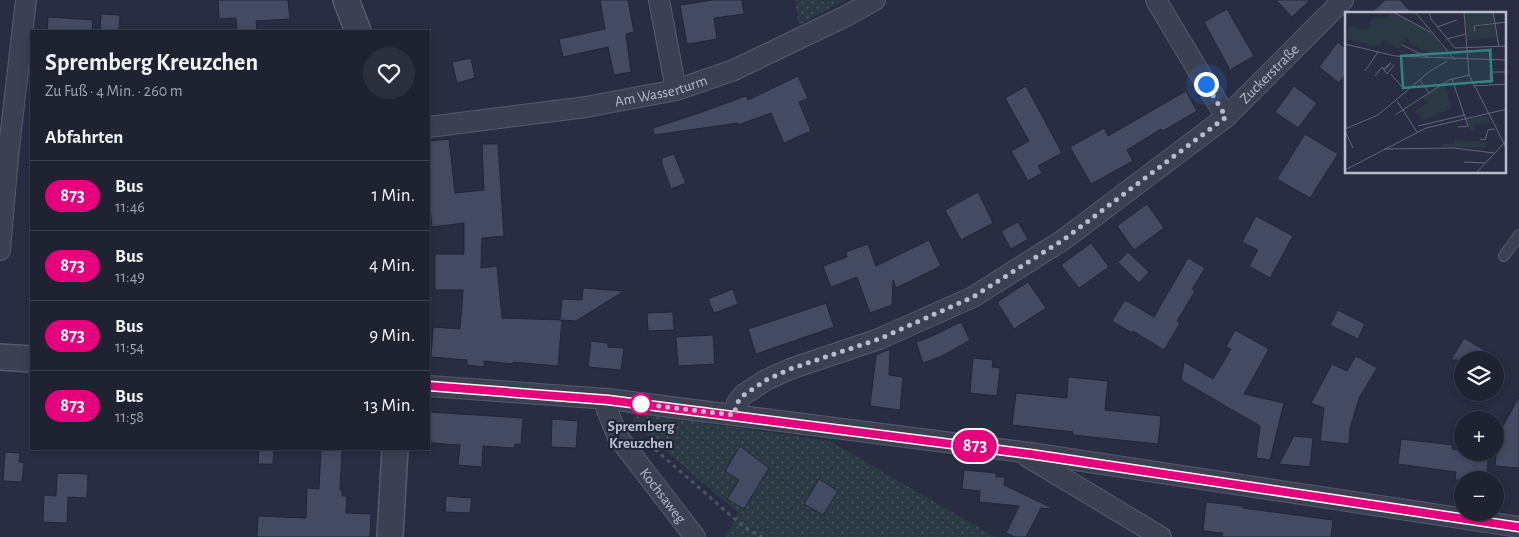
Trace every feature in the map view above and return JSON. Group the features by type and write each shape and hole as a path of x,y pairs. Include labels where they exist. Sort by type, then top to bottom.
{"street":[{"path":"0,250 4,157 26,0"},
{"path":"346,0 358,30"},
{"path":"659,0 676,90"},
{"name":"Am Wasserturm","path":"430,127 586,107 676,90 734,70 875,0"},
{"path":"1156,0 1226,117"},
{"name":"Zuckerstraße","path":"734,415 737,403 744,395 766,380 790,369 879,339 973,297 1063,240 1226,117 1343,0"},
{"path":"0,357 30,359"},
{"path":"430,386 608,400 734,415 1019,452 1519,527"},
{"name":"Kochsaweg","path":"608,400 607,410 618,437 695,537"},
{"path":"390,537 395,450"},
{"path":"1019,452 1161,537"}],"lane":[{"path":"1504,256 1519,235"}],"path":[{"path":"646,442 744,527 762,537"}],"shaded area":[{"path":"795,0 845,0 799,25"},
{"path":"636,413 830,441 995,537 726,537 738,513 632,422"}],"building":[{"path":"218,0 288,0 290,19 256,21 257,30 237,30 236,18 219,19"},
{"path":"600,0 628,0 634,32 626,34 631,72 614,75 608,47 563,57 559,39 605,29"},
{"path":"712,0 742,0 744,14 714,18 717,39 687,44 680,5"},
{"path":"1276,0 1310,0 1292,17"},
{"path":"1385,0 1400,0 1411,12 1372,12"},
{"path":"1227,9 1254,56 1230,70 1204,22"},
{"path":"101,14 120,15 119,30 100,30"},
{"path":"48,17 93,20 92,30 47,30"},
{"path":"1338,42 1345,48 1345,74 1339,83 1319,67"},
{"path":"471,58 475,78 457,83 452,62"},
{"path":"798,76 808,98 799,102 811,131 784,143 771,113 738,125 738,123 654,135 653,128 746,96 748,100"},
{"path":"1026,86 1062,153 1038,166 1042,173 1028,181 1011,151 1029,141 1005,98"},
{"path":"1294,86 1317,103 1298,128 1275,112"},
{"path":"1186,91 1197,111 1163,131 1161,129 1127,150 1133,161 1091,184 1070,147 1104,128 1108,136"},
{"path":"1305,134 1338,154 1310,198 1277,179"},
{"path":"449,139 455,193 484,190 482,144 498,144 504,236 482,238 481,268 497,266 502,318 562,320 558,366 484,361 484,367 467,365 467,360 431,357 433,327 460,329 463,290 435,290 435,254 464,254 464,223 432,227 430,141"},
{"path":"674,154 686,183 671,189 662,164 662,158"},
{"path":"978,192 993,223 961,240 945,210"},
{"path":"1147,204 1164,228 1134,250 1117,226"},
{"path":"1256,216 1293,236 1270,278 1249,266 1258,250 1242,242"},
{"path":"1018,222 1028,239 1011,249 1001,231"},
{"path":"929,240 941,266 896,288 893,280 892,305 870,313 857,277 831,287 823,266 847,257 846,252 868,244 876,266"},
{"path":"1091,243 1109,267 1079,288 1061,265"},
{"path":"1128,252 1149,272 1139,283 1118,262"},
{"path":"1188,258 1205,268 1192,289 1195,291 1177,321 1180,323 1164,350 1112,321 1125,300 1154,317"},
{"path":"1028,282 1046,308 1014,329 997,302"},
{"path":"583,288 624,291 576,321 560,320 562,299 582,300"},
{"path":"733,289 738,304 714,313 708,299"},
{"path":"826,303 834,327 756,354 748,329"},
{"path":"1338,310 1365,324 1358,339 1330,325"},
{"path":"673,312 674,330 648,331 647,313"},
{"path":"961,322 970,340 942,356 923,363 916,342"},
{"path":"1235,330 1269,349 1244,394 1284,403 1270,460 1256,458 1260,426 1181,380 1184,362 1213,379 1231,349 1226,347"},
{"path":"713,335 715,364 678,366 676,337"},
{"path":"1464,338 1486,351 1456,351"},
{"path":"591,341 608,343 608,347 624,348 621,370 588,367"},
{"path":"890,349 889,375 903,377 900,410 870,406 876,355"},
{"path":"1356,356 1377,368 1359,398 1350,428 1349,444 1320,441 1324,408 1311,403 1332,364 1347,371"},
{"path":"973,358 993,360 992,367 1000,368 997,396 970,393"},
{"path":"1068,377 1108,381 1105,410 1161,416 1158,444 1073,435 1073,432 1012,425 1016,393 1067,398"},
{"path":"1519,397 1519,468 1495,466 1495,461 1504,461 1504,424"},
{"path":"430,412 523,418 521,444 515,444 514,448 483,446 482,467 458,465 460,445 431,443"},
{"path":"552,419 578,421 576,448 551,447"},
{"path":"1294,436 1313,438 1310,467 1279,464"},
{"path":"1401,439 1453,445 1454,461 1488,461 1487,471 1454,472 1398,464"},
{"path":"740,446 769,468 744,509 727,499 739,480 725,471"},
{"path":"259,450 274,450 273,464 258,464"},
{"path":"321,450 342,450 340,490 342,490 342,496 347,496 346,513 371,514 370,537 257,537 258,516 306,518 307,488 319,489"},
{"path":"5,452 20,453 19,462 24,463 22,482 3,481"},
{"path":"964,470 996,473 996,477 1005,477 1004,485 1050,507 1050,509 1041,508 1026,537 1015,537 1006,533 1019,506 979,502 980,491 962,489"},
{"path":"57,473 88,474 87,498 68,497 67,523 43,522 44,495 56,496"},
{"path":"819,479 838,491 823,515 804,504"},
{"path":"446,496 472,498 470,513 445,512"},
{"path":"1206,502 1333,520 1331,537 1222,537 1223,533 1203,531"}],"bus line":[{"name":"873","path":"430,386 608,400 962,445 1519,527"}],"place":[{"name":"Spremberg Kreuzchen","path":"641,404"}],"route":[{"path":"641,404 734,415 737,403 744,395 766,380 790,369 879,339 973,297 1063,240 1226,117 1206,84"}]}
